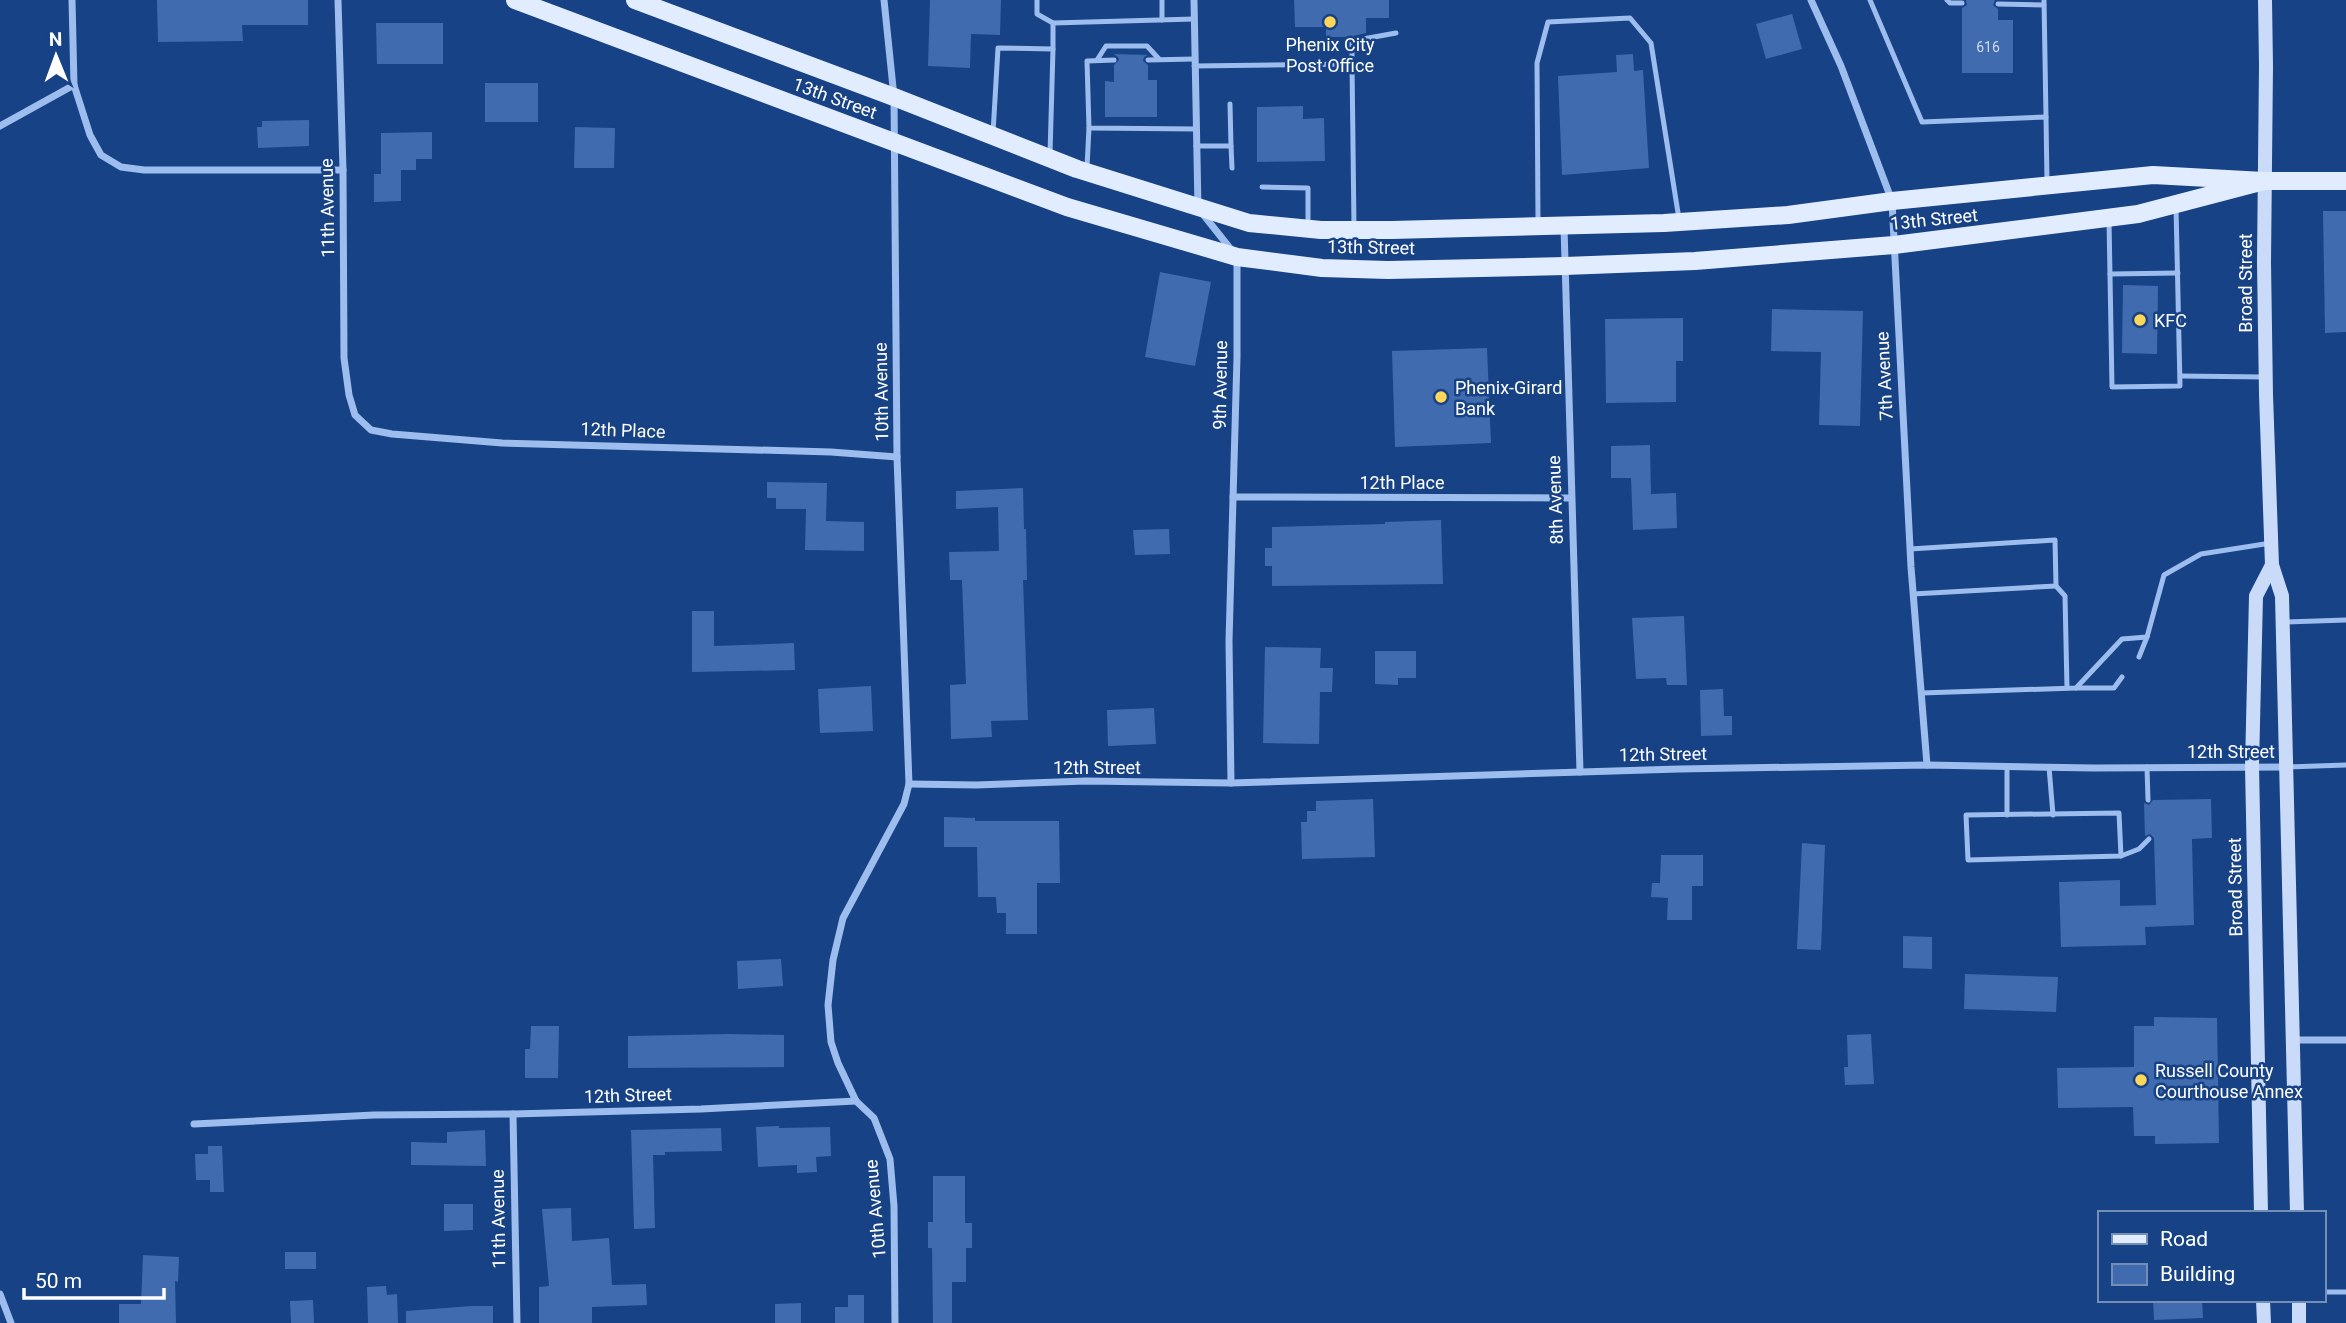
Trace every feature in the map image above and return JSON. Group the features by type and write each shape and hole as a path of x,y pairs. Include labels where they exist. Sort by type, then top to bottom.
{"main road":[{"name":"13th Street","path":"515,0 1067,207 1237,257 1322,268 1374,270 1695,261 1894,245 2138,214 2264,181"},
{"name":"13th Street","path":"635,0 1087,173 1250,223 1354,230 1679,222 1788,215 1892,201 2153,175 2264,181 2346,181"},
{"name":"Broad Street","path":"2264,0 2265,377 2272,565 2282,596 2283,622 2297,1211"},
{"name":"Broad Street","path":"2262,1211 2252,766 2256,596 2272,565"},
{"path":"2263,1302 2264,1323"},
{"path":"2299,1302 2299,1323"}],"street":[{"path":"72,0 74,85 90,135 101,155 121,167 144,170 343,170"},
{"name":"11th Avenue","path":"338,0 343,170 344,358 349,395 355,415"},
{"name":"10th Avenue","path":"884,0 894,97 898,457 909,784"},
{"path":"1194,0 1198,208 1237,257"},
{"name":"7th Avenue","path":"1811,0 1841,66 1892,201 1910,549 1927,765"},
{"path":"0,126 74,85"},
{"name":"8th Avenue","path":"1564,226 1580,772"},
{"name":"9th Avenue","path":"1231,783 1229,641 1237,257"},
{"name":"12th Place","path":"355,415 371,430 447,439 502,443 831,452 898,457"},
{"name":"12th Place","path":"1233,497 1571,498"},
{"name":"12th Street","path":"909,784 976,785 1086,781 1231,783 1927,765 2287,767"},
{"path":"856,1101 831,1042 828,1004 833,960 843,918 899,814 909,784"},
{"path":"2292,1040 2346,1040"},
{"name":"10th Avenue","path":"856,1101 874,1118 890,1159 894,1206 895,1323"},
{"name":"12th Street","path":"194,1124 374,1115 712,1109 856,1101"},
{"name":"11th Avenue","path":"513,1114 517,1323"},
{"path":"0,1294 11,1323"}],"lane":[{"path":"1037,0 1037,14 1053,23 1194,19"},
{"path":"1162,0 1163,20"},
{"path":"1870,0 1922,122 2046,117"},
{"path":"1947,0 1950,3 1962,3"},
{"path":"1998,4 2044,2 2047,185"},
{"path":"1538,227 1537,63 1548,22 1630,18 1651,43 1679,222"},
{"path":"1049,159 1053,23"},
{"path":"1354,230 1352,41 1396,33"},
{"path":"1097,60 1106,46 1147,46 1159,59"},
{"path":"993,136 998,48 1053,49"},
{"path":"1087,173 1087,61 1114,60"},
{"path":"1148,60 1352,64"},
{"path":"1230,104 1232,168"},
{"path":"1089,128 1196,129"},
{"path":"1196,146 1231,146"},
{"path":"1262,187 1308,188 1308,229"},
{"path":"2108,218 2112,387 2180,386 2176,204"},
{"path":"2110,274 2178,273"},
{"path":"2180,376 2265,377"},
{"path":"1910,549 2055,540 2056,586 2065,596 2067,688"},
{"path":"2139,657 2164,575 2201,554 2271,543"},
{"path":"1913,594 2056,586"},
{"path":"2283,622 2346,620"},
{"path":"2076,688 2122,639 2147,637"},
{"path":"1921,692 2113,688 2122,677"},
{"path":"2287,767 2346,765"},
{"path":"2007,766 2007,815"},
{"path":"2049,767 2053,815"},
{"path":"2147,767 2148,800"},
{"path":"2121,856 2119,813 1966,815 1968,860 2121,856 2139,849 2149,839"},
{"path":"2325,1292 2346,1292"}],"building":[{"path":"157,0 308,0 308,25 242,25 243,41 158,42"},
{"path":"930,0 1001,0 1000,35 971,34 970,68 928,66"},
{"name":"Phenix City Post Office","path":"1294,0 1389,0 1389,18 1366,18 1366,33 1349,37 1326,37 1326,27 1295,27"},
{"path":"1966,0 1995,0 1993,5 1998,9 1998,20 2013,20 2013,73 1962,73 1962,8 1967,5"},
{"path":"1792,14 1802,49 1766,59 1756,24"},
{"path":"376,23 443,23 443,64 377,64"},
{"path":"1114,54 1148,55 1143,61 1148,65 1148,80 1157,80 1157,117 1105,117 1105,81 1114,82 1114,65 1119,60"},
{"path":"1633,54 1634,71 1643,70 1649,168 1562,175 1558,76 1617,72 1616,55"},
{"path":"485,83 538,83 538,122 485,122"},
{"path":"1303,106 1303,119 1324,118 1325,161 1257,162 1257,107"},
{"path":"309,120 309,146 258,148 257,127 262,127 262,121"},
{"path":"575,127 615,128 614,168 574,168"},
{"path":"432,132 432,159 416,159 416,170 401,170 401,201 374,202 374,174 381,174 381,133"},
{"path":"2323,211 2346,211 2346,332 2325,333"},
{"path":"1160,272 1211,282 1195,366 1145,357"},
{"name":"KFC","path":"2123,285 2158,286 2157,354 2122,353"},
{"path":"1772,309 1863,311 1860,426 1819,425 1821,352 1771,351"},
{"path":"1683,318 1683,361 1676,361 1676,402 1606,403 1605,319"},
{"name":"Phenix-Girard Bank","path":"1487,348 1491,443 1395,447 1392,351"},
{"path":"1650,445 1651,494 1676,493 1677,528 1633,530 1631,478 1611,478 1611,446"},
{"path":"767,482 827,483 826,521 864,522 864,551 805,550 806,509 776,509 776,498 767,498"},
{"path":"1023,488 1026,529 1027,580 1023,580 1028,720 991,721 992,737 951,739 950,685 966,684 962,580 950,580 949,552 999,551 998,507 956,509 956,491"},
{"path":"1441,520 1443,584 1272,586 1272,566 1265,566 1265,548 1272,548 1272,527"},
{"path":"1169,529 1170,554 1135,555 1133,530"},
{"path":"692,611 714,611 714,646 794,643 795,670 692,672"},
{"path":"1684,616 1687,685 1667,685 1666,678 1636,679 1632,618"},
{"path":"1265,647 1321,648 1320,668 1333,668 1332,692 1320,692 1319,744 1263,743"},
{"path":"1375,651 1416,651 1416,678 1398,678 1398,685 1375,684"},
{"path":"871,686 873,731 820,733 818,689"},
{"path":"1723,689 1724,716 1732,716 1732,735 1701,736 1700,690"},
{"path":"1154,708 1156,744 1108,746 1107,710"},
{"path":"1373,799 1375,857 1302,859 1301,822 1307,822 1307,811 1316,811 1316,801"},
{"path":"2211,799 2212,838 2192,839 2194,925 2145,927 2146,945 2061,947 2059,882 2120,880 2120,906 2156,905 2154,838 2150,834 2145,836 2144,803 2149,805 2153,800"},
{"path":"944,817 975,818 975,821 1059,821 1060,883 1037,883 1037,934 1006,934 1006,913 997,913 996,897 978,897 977,847 944,847"},
{"path":"1802,843 1825,845 1821,950 1797,949"},
{"path":"1661,855 1703,855 1703,886 1692,886 1692,920 1667,920 1668,898 1651,897 1652,883 1660,883"},
{"path":"1903,936 1932,937 1932,969 1903,968"},
{"path":"781,959 783,986 738,989 737,961"},
{"path":"1965,974 2058,977 2056,1012 1964,1009"},
{"path":"2154,1017 2217,1018 2219,1143 2155,1144 2155,1136 2134,1136 2133,1107 2058,1108 2057,1068 2134,1067 2134,1026 2154,1026"},
{"path":"531,1026 559,1026 558,1078 525,1078 525,1049 530,1049"},
{"path":"1871,1034 1874,1084 1845,1085 1844,1067 1848,1067 1847,1035"},
{"path":"784,1035 784,1067 628,1068 628,1036"},
{"path":"756,1127 830,1127 831,1156 816,1157 817,1172 797,1173 797,1165 758,1167"},
{"path":"721,1128 722,1151 665,1152 665,1155 653,1155 655,1228 634,1229 631,1130"},
{"path":"485,1130 486,1166 411,1165 411,1142 447,1143 447,1132"},
{"path":"208,1146 222,1146 224,1192 210,1192 210,1180 196,1180 195,1154 208,1154"},
{"path":"933,1176 965,1176 965,1223 972,1223 972,1248 966,1248 966,1282 952,1282 952,1323 933,1323 932,1248 928,1248 928,1222 933,1222"},
{"path":"444,1204 473,1204 473,1230 444,1231"},
{"path":"571,1208 572,1241 609,1238 612,1285 646,1284 647,1305 592,1307 592,1323 539,1323 539,1287 549,1286 542,1209"},
{"path":"285,1252 316,1252 316,1269 285,1269"},
{"path":"143,1255 179,1257 178,1282 175,1281 176,1323 119,1323 119,1304 141,1304"},
{"path":"386,1286 387,1295 397,1294 398,1323 368,1323 367,1287"},
{"path":"848,1295 864,1295 864,1323 835,1323 835,1307 848,1307"},
{"path":"313,1300 314,1323 291,1323 290,1301"},
{"path":"2153,1302 2202,1302 2203,1318 2154,1320"},
{"path":"801,1303 801,1323 775,1323 775,1304"},
{"path":"493,1306 493,1323 406,1323 406,1311"}],"place":[{"name":"Phenix City Post Office","path":"1330,22"},
{"name":"KFC","path":"2140,320"},
{"name":"Phenix-Girard Bank","path":"1441,397"},
{"name":"Russell County Courthouse Annex","path":"2141,1080"}]}
